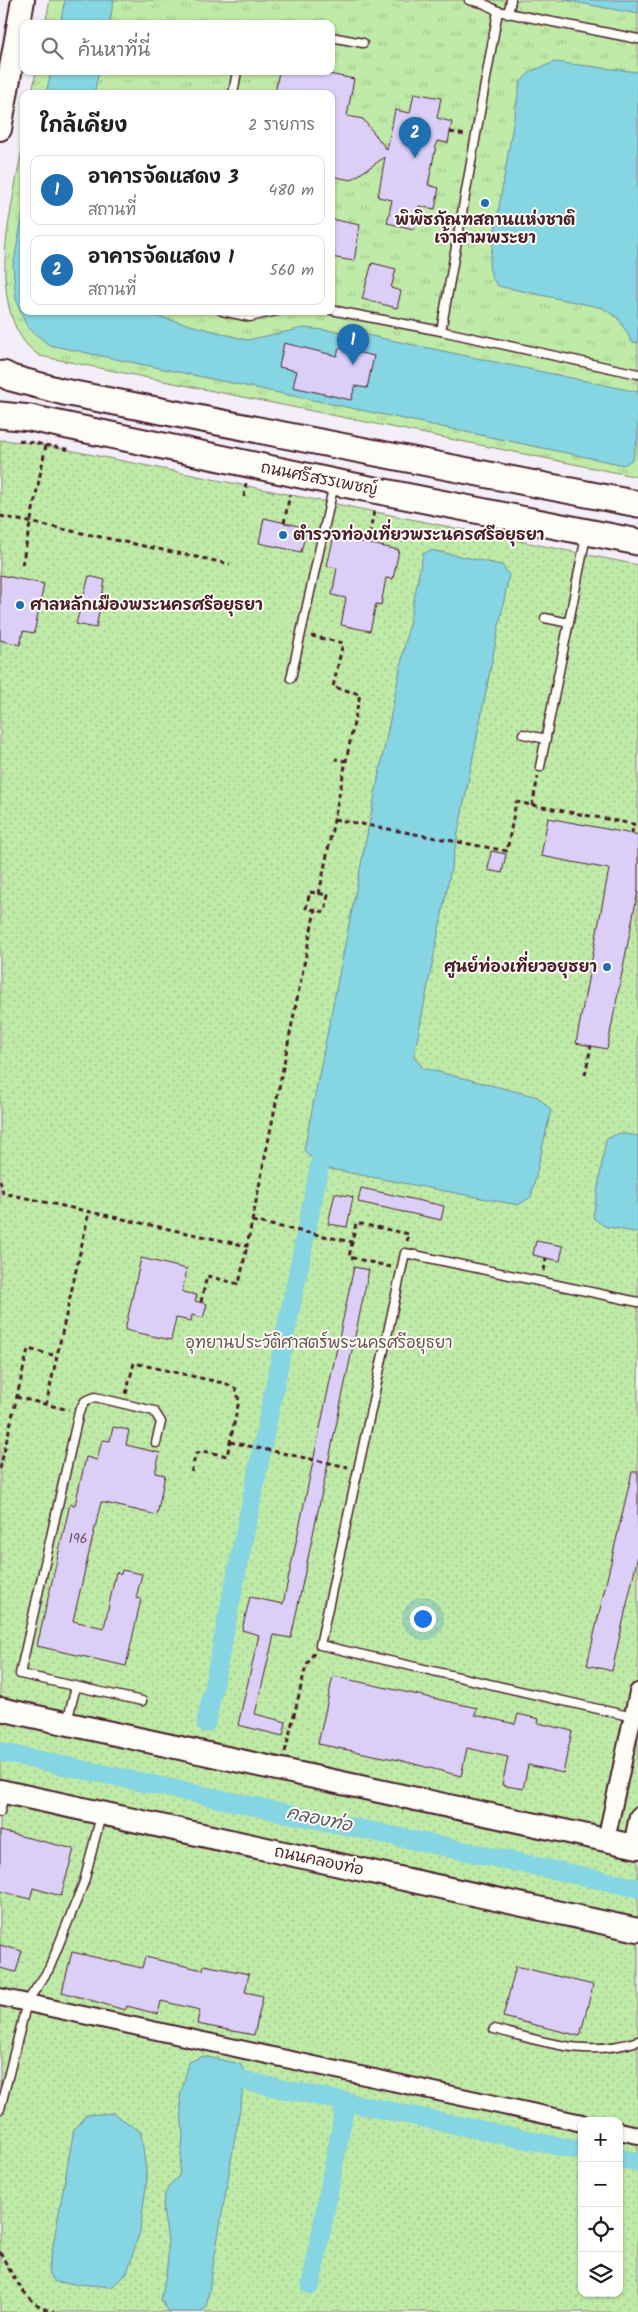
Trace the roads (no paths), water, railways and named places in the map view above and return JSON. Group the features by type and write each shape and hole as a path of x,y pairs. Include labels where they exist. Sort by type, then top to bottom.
{"main road":[{"path":"0,407 4,388 1,370"},
{"path":"1,370 11,378 58,391 638,504"},
{"name":"ถนนศรีสรรเพชญ์","path":"0,415 30,418 294,474 638,542"},
{"path":"216,457 225,449 228,434 224,424"},
{"path":"294,474 290,463 293,448 301,439"}],"street":[{"path":"0,129 23,0"},
{"path":"606,1840 635,1718 638,1692"},
{"path":"0,1710 635,1846 638,1816"},
{"name":"ถนนคลองท่อ","path":"2,1799 101,1814 638,1930"},
{"path":"0,1997 578,2122"},
{"path":"623,2132 638,2135"}],"lane":[{"path":"469,0 484,3 508,14 638,39"},
{"path":"508,14 511,0"},
{"path":"441,331 498,11"},
{"path":"335,38 363,43"},
{"path":"234,90 236,75"},
{"path":"335,311 441,331 638,374"},
{"path":"241,315 250,317 259,315"},
{"path":"292,678 334,482"},
{"path":"540,767 587,532"},
{"path":"545,618 569,623"},
{"path":"523,734 546,739"},
{"path":"635,1718 320,1645 405,1253 638,1302"},
{"path":"142,1701 20,1674 79,1412 85,1401 95,1397 154,1411 161,1422 156,1443"},
{"path":"67,1724 76,1686"},
{"path":"0,2110 27,2002 49,1969 81,1890 101,1814"},
{"path":"494,2029 578,2049 617,2048 638,2041"}],"water":[{"path":"65,0 114,0 110,20 61,20"},
{"path":"564,0 638,0 638,14"},
{"path":"555,62 638,72 638,343 632,342 619,319 603,308 498,286 492,278 489,266 520,83 531,71"},
{"path":"50,75 98,75 95,90 47,90"},
{"path":"20,230 20,309 16,299 13,266"},
{"path":"22,315 152,315 247,340 304,328 362,334 638,392 638,438 632,460 624,465 49,345 27,327"},
{"path":"431,550 502,565 509,575 414,1056 423,1068 538,1097 551,1110 531,1197 518,1205 319,1167 304,1150 423,554"},
{"path":"620,1133 638,1136 638,1233 604,1226 593,1218 606,1139"},
{"path":"203,2056 240,2064 246,2073 206,2308 201,2312 169,2312 161,2300 167,2269 168,2250 163,2201 171,2184 179,2176 183,2136 180,2097 189,2062"},
{"path":"113,2113 141,2132 147,2179 140,2231 127,2273 112,2287 55,2282 48,2273 74,2129 86,2115"}],"waterway":[{"path":"206,1723 323,1149 327,1145"},
{"name":"คลองท่อ","path":"0,1752 638,1888"},
{"path":"221,2076 578,2150"},
{"path":"311,2285 346,2101"},
{"path":"623,2159 638,2162"}],"place":[{"name":"อาคารจัดแสดง 1","path":"415,158"},
{"name":"พิพิธภัณฑสถานแห่งชาติ เจ้าสามพระยา","path":"485,203"},
{"name":"อาคารจัดแสดง 3","path":"353,365"},
{"name":"ตำรวจท่องเที่ยวพระนครศรีอยุธยา","path":"283,535"},
{"name":"ศาลหลักเมืองพระนครศรีอยุธยา","path":"20,605"},
{"name":"ศูนย์ท่องเที่ยวอยุธยา","path":"607,967"}],"park label":[{"name":"อุทยานประวัติศาสตร์พระนครศรีอยุธยา","path":"319,1343"}]}
